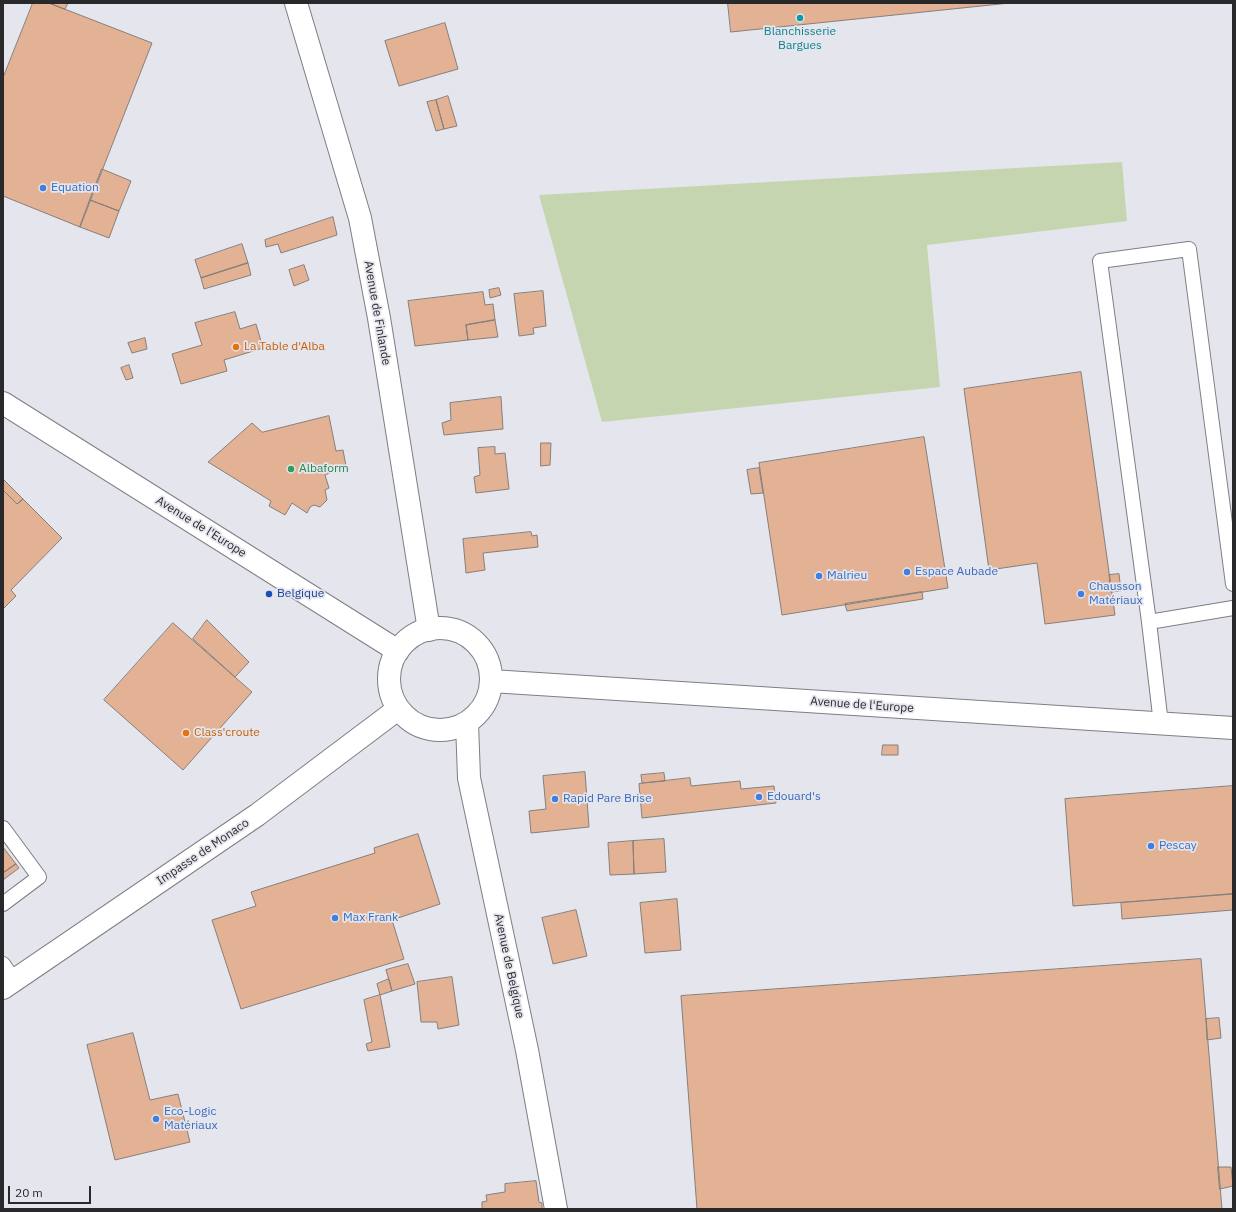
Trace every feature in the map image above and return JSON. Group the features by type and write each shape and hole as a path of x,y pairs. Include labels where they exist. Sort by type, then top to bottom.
{"street":[{"name":"Avenue de Finlande","path":"296,3 360,218 380,325 429,630"},
{"name":"Avenue de l'Europe","path":"3,403 398,651"},
{"path":"444,629 459,633 472,640 482,652 489,666 491,681 484,705 467,723 453,729 438,730 422,728 409,720 398,709 392,695 389,680 391,665 398,651 406,641 417,634 429,630 444,629"},
{"name":"Avenue de l'Europe","path":"491,681 1233,728"},
{"name":"Impasse de Monaco","path":"7,977 257,815 398,709"},
{"name":"Avenue de Belgique","path":"467,723 469,778 527,1050 556,1209"}],"lane":[{"path":"1161,724 1149,622 1100,261 1189,249 1233,584"},
{"path":"1149,622 1233,608"},
{"path":"3,828 39,877 3,904"}],"green space":[{"path":"1122,162 1127,221 927,245 940,387 602,422 539,195"}],"building":[{"path":"33,3 49,3 152,43 80,227 3,196 3,78"},
{"path":"49,3 68,3 65,9"},
{"name":"Blanchisserie Bargues","path":"728,3 1010,3 731,32"},
{"path":"445,23 458,69 399,86 385,41"},
{"path":"448,96 457,126 444,129 436,100"},
{"path":"436,100 444,129 436,131 427,102"},
{"path":"102,169 131,181 119,211 90,200"},
{"path":"90,200 119,211 109,238 80,227"},
{"path":"333,217 337,235 281,253 278,244 266,247 265,240"},
{"path":"242,244 248,263 201,278 195,260"},
{"path":"248,263 251,275 204,289 201,278"},
{"path":"304,265 309,280 294,286 289,270"},
{"path":"499,288 501,295 490,298 489,290"},
{"path":"543,291 546,326 533,328 534,334 519,336 514,294"},
{"path":"483,292 485,305 493,304 495,320 466,325 468,340 415,346 408,301"},
{"path":"235,312 240,329 256,324 263,348 224,360 227,371 181,384 172,354 202,345 195,323"},
{"path":"495,320 498,337 468,340 466,325"},
{"path":"145,338 147,349 132,353 128,343"},
{"path":"129,365 133,378 126,380 121,368"},
{"path":"1081,372 1115,615 1045,624 1037,563 989,570 964,389"},
{"path":"501,397 503,429 444,435 442,423 451,420 450,403"},
{"path":"329,416 336,451 343,450 346,466 325,475 329,488 325,490 327,500 320,507 314,505 310,507 307,513 292,503 285,515 269,506 271,501 208,462 252,423 262,432"},
{"path":"924,437 948,588 782,615 759,463"},
{"path":"541,443 551,443 550,465 541,466"},
{"path":"495,447 495,454 505,453 509,489 476,493 474,477 480,475 478,448"},
{"path":"759,468 763,493 751,494 747,470"},
{"path":"4,480 23,499 17,504 3,490"},
{"path":"3,490 17,504 23,499 62,538 11,590 16,596 4,608 3,607"},
{"path":"531,532 532,536 537,535 538,547 483,553 485,570 466,573 463,539"},
{"path":"1119,574 1121,591 1111,592 1109,575"},
{"path":"922,592 923,599 847,611 845,604"},
{"path":"207,620 249,662 235,677 193,639"},
{"path":"173,623 252,692 183,770 104,700"},
{"path":"883,745 898,745 898,755 882,755"},
{"path":"585,772 589,827 531,833 529,811 546,809 543,776"},
{"path":"664,773 665,781 642,783 641,775"},
{"path":"690,778 691,786 740,781 741,789 774,786 776,803 642,818 639,784"},
{"name":"Pescay","path":"1233,786 1233,894 1073,906 1065,799"},
{"path":"418,834 440,904 392,920 404,959 241,1009 212,920 256,906 251,892 375,853 374,848"},
{"path":"664,839 666,872 634,874 633,841"},
{"path":"633,841 634,874 610,875 608,843"},
{"path":"3,847 16,864 3,873"},
{"path":"16,864 19,868 3,880 3,873"},
{"path":"1233,894 1233,910 1122,919 1121,903"},
{"path":"677,899 681,950 645,953 640,903"},
{"path":"576,910 587,956 553,964 542,918"},
{"path":"1201,959 1222,1209 697,1209 681,996"},
{"path":"408,964 415,984 392,991 386,970"},
{"path":"452,977 459,1025 438,1029 437,1022 421,1022 417,982"},
{"path":"389,979 392,991 380,995 377,984"},
{"path":"380,995 390,1047 368,1051 366,1044 372,1042 364,1000"},
{"path":"1219,1018 1221,1038 1207,1040 1206,1019"},
{"path":"133,1033 150,1100 178,1094 190,1142 115,1160 87,1045"},
{"path":"1218,1167 1231,1167 1233,1186 1220,1189"},
{"path":"536,1181 539,1202 542,1203 542,1209 482,1209 482,1202 487,1201 486,1195 505,1192 505,1184"}],"place":[{"name":"Blanchisserie Bargues","path":"800,18"},
{"name":"Equation","path":"43,188"},
{"name":"La Table d'Alba","path":"236,347"},
{"name":"Albaform","path":"291,469"},
{"name":"Espace Aubade","path":"907,572"},
{"name":"Malrieu","path":"819,576"},
{"name":"Belgique","path":"269,594"},
{"name":"Chausson Matériaux","path":"1081,594"},
{"name":"Class'croute","path":"186,733"},
{"name":"Edouard's","path":"759,797"},
{"name":"Rapid Pare Brise","path":"555,799"},
{"name":"Pescay","path":"1151,846"},
{"name":"Max Frank","path":"335,918"},
{"name":"Eco-Logic Matériaux","path":"156,1119"}]}
